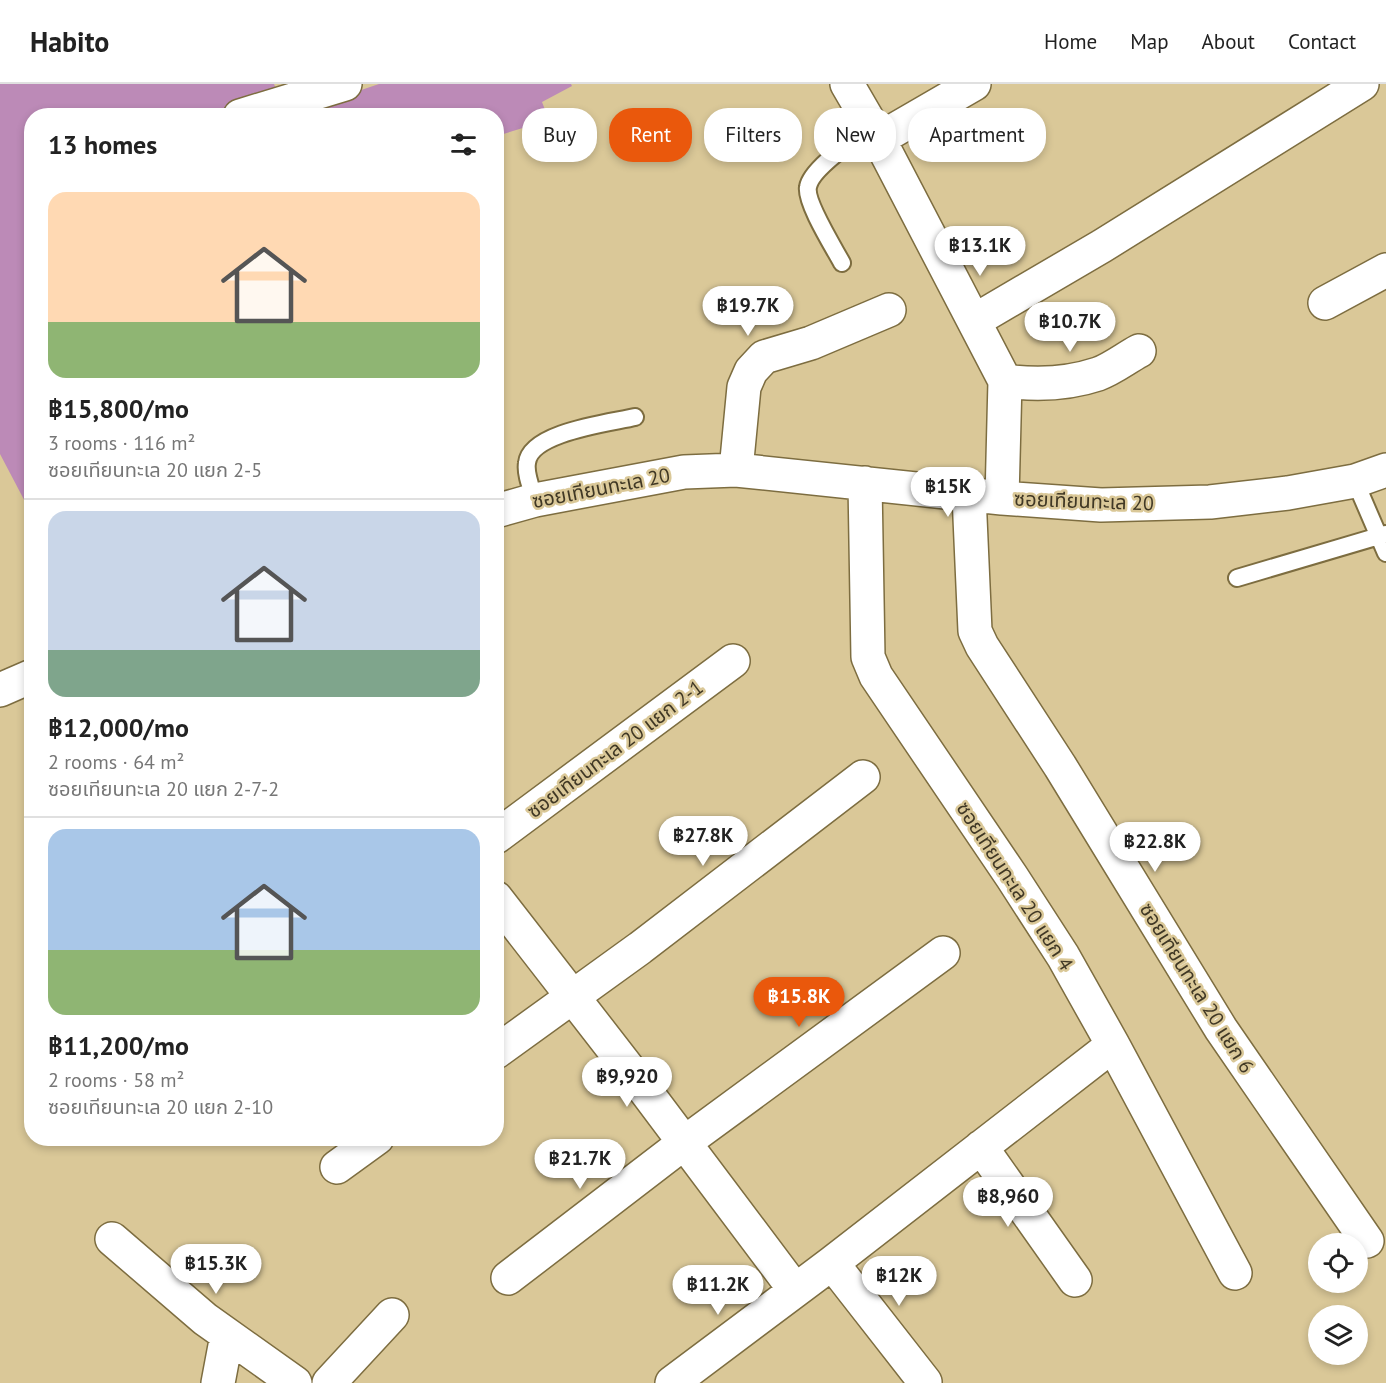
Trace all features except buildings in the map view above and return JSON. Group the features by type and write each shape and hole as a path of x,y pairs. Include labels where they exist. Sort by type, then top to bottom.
{"street":[{"path":"266,108 345,84"},
{"path":"847,84 861,108"},
{"path":"896,123 974,84"},
{"path":"974,321 1102,246 1362,84"},
{"path":"890,162 1005,381 1002,498"},
{"path":"1325,303 1386,270"},
{"path":"736,470 744,387 751,371 764,357 811,343 889,310"},
{"path":"1005,381 1024,384 1047,383 1099,373 1139,351"},
{"name":"ซอยเทียนทะเล 20","path":"504,509 535,500 684,472 736,470 969,495 1101,505 1210,502 1288,493 1355,481 1386,470"},
{"name":"ซอยเทียนทะเล 20 แยก 4","path":"864,483 868,657 876,676 1063,956 1235,1273"},
{"name":"ซอยเทียนทะเล 20 แยก 6","path":"969,495 974,622 975,631 982,646 1060,766 1221,1029 1361,1233"},
{"name":"ซอยเทียนทะเล 20 แยก 2-1","path":"504,831 733,661"},
{"path":"0,690 24,680"},
{"path":"504,1046 573,997 863,777"},
{"path":"504,908 795,1290"},
{"path":"508,1278 684,1143 943,953"},
{"path":"672,1383 832,1263 1113,1045"},
{"path":"337,1167 366,1146"},
{"path":"981,1148 1075,1280"},
{"path":"112,1239 205,1319 295,1383"},
{"path":"832,1263 925,1382"},
{"path":"329,1383 392,1315"},
{"path":"218,1383 227,1335"}],"lane":[{"path":"828,162 813,176 808,188 811,203 842,263"},
{"path":"535,500 526,465 529,455 538,446 554,436 635,417"},
{"path":"1355,481 1382,535 1386,553"},
{"path":"1236,578 1382,535"}],"shaded area":[{"path":"0,84 274,84 284,108 24,108 24,500 0,454"},
{"path":"379,84 571,84 572,86 542,102 544,108 522,108 522,128 504,134 504,108 308,108"}]}
